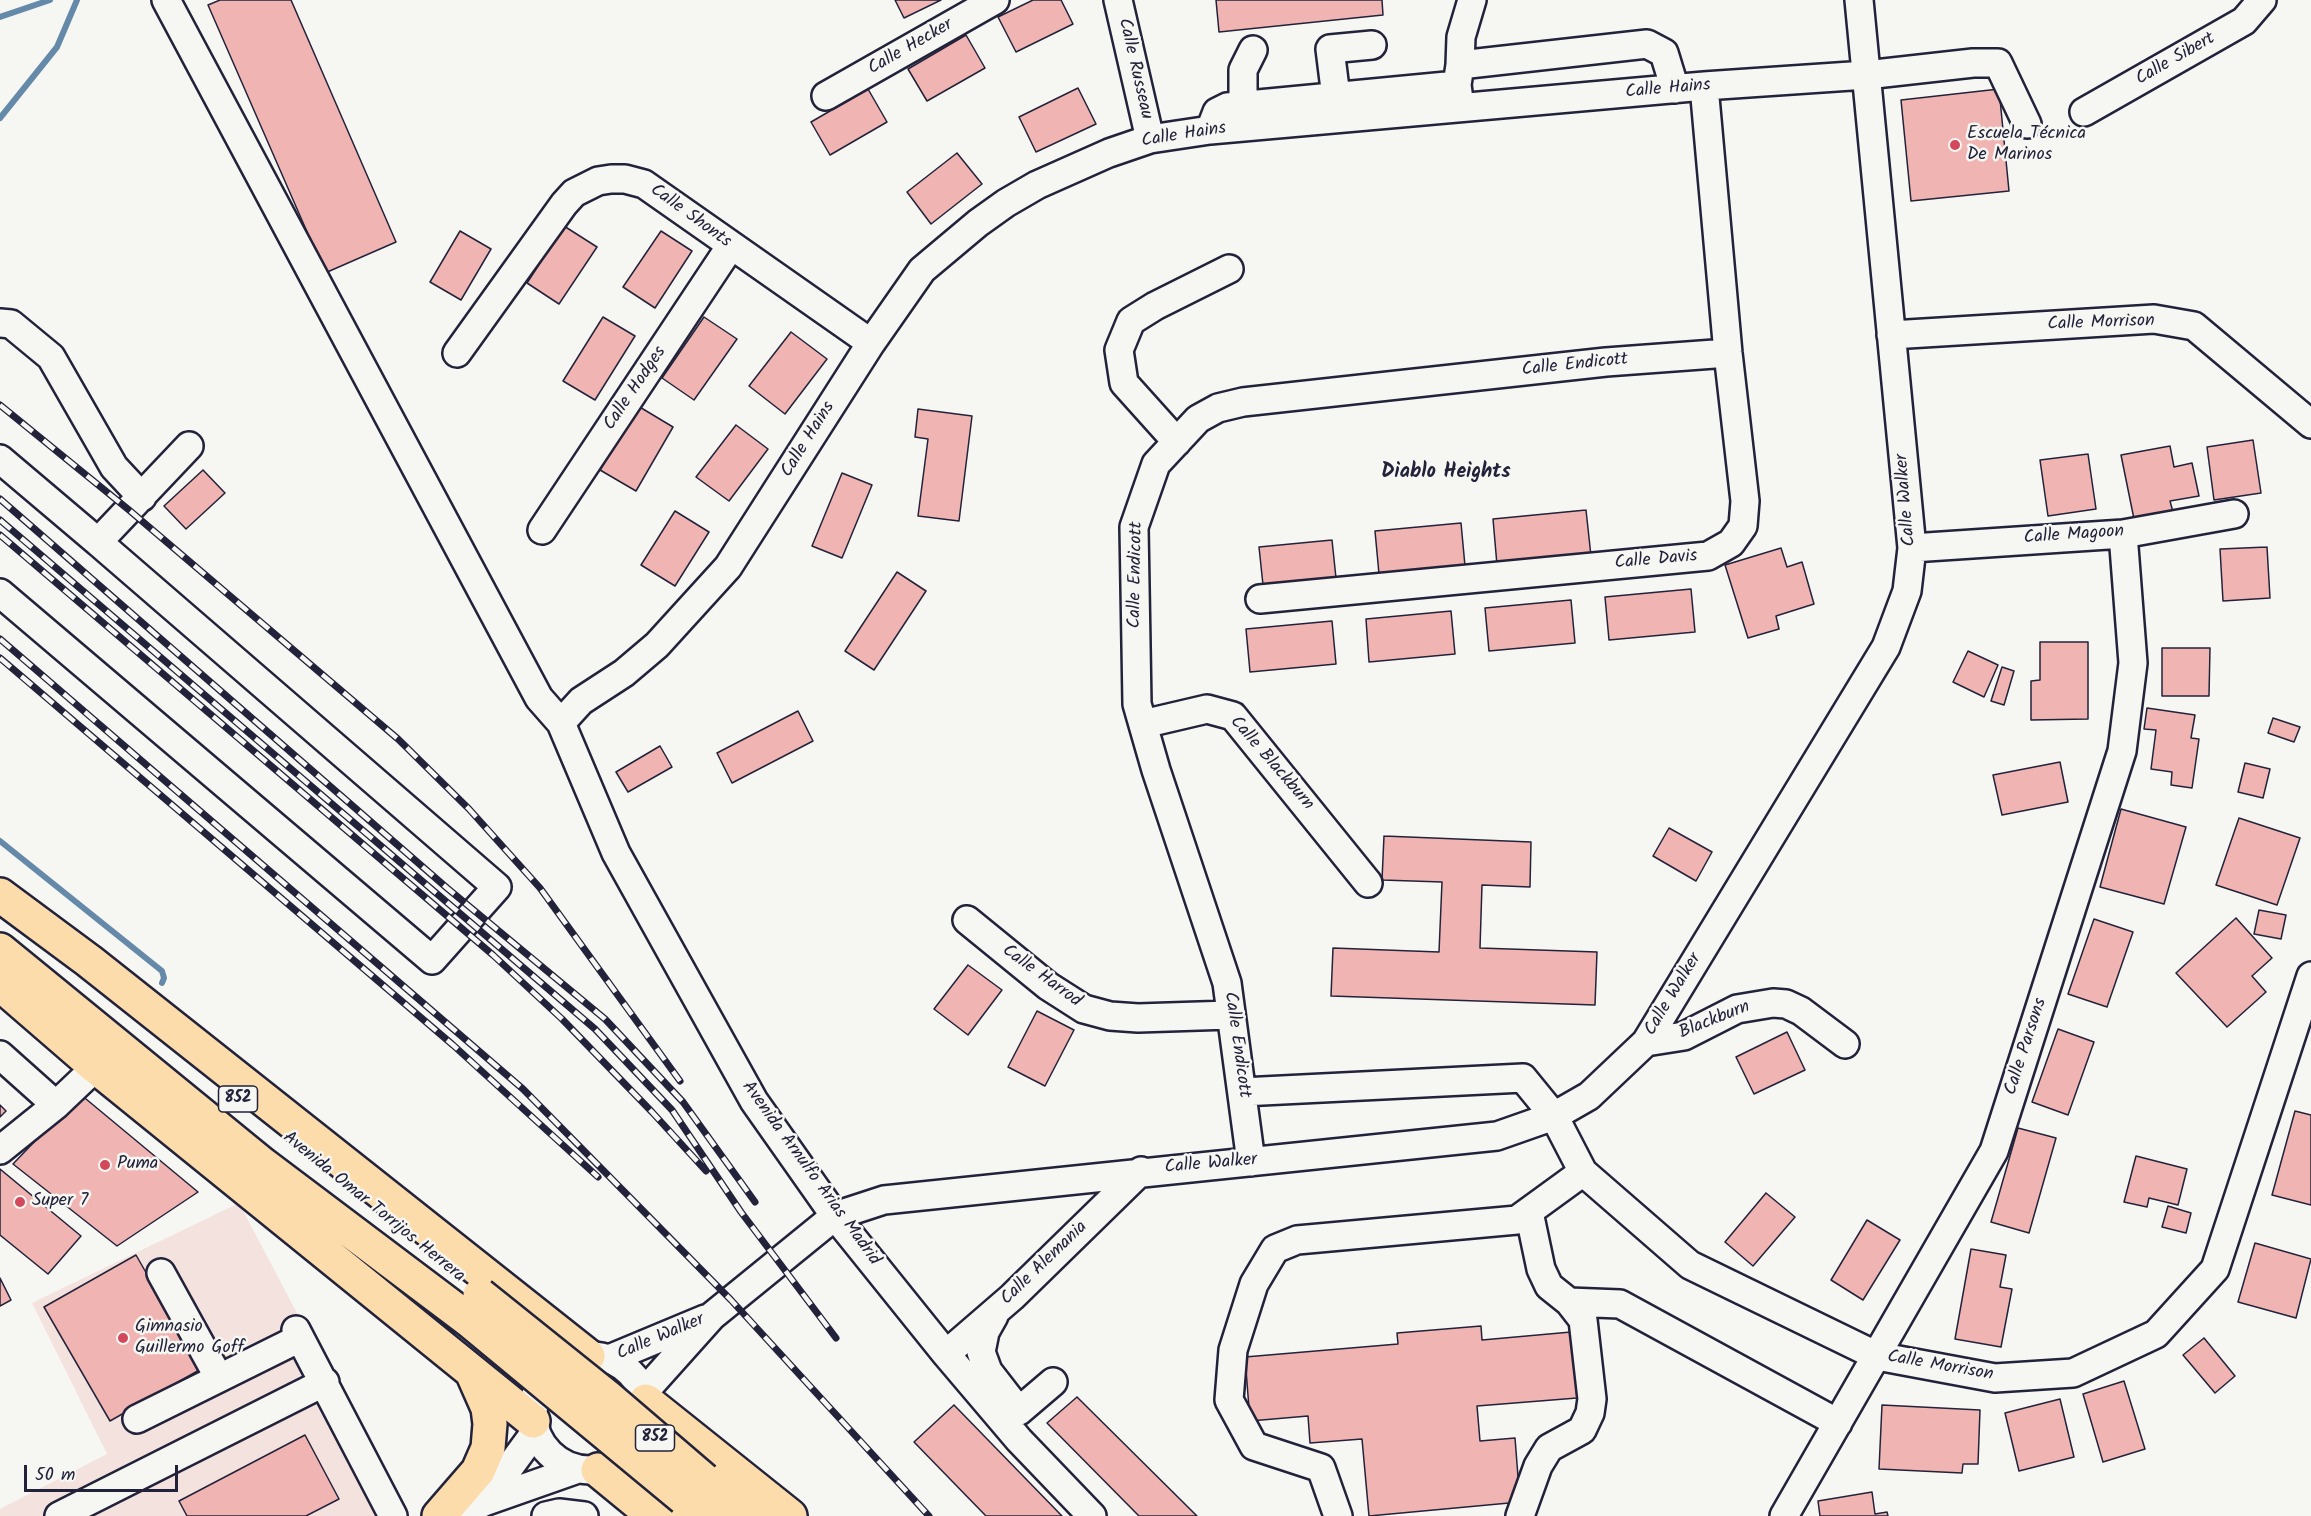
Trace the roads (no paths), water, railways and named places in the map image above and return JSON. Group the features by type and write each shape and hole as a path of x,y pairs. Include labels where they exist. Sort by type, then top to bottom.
{"main road":[{"name":"Avenida Omar Torrijos Herrera","path":"0,896 77,966 480,1299 606,1396 698,1496 748,1516"},
{"name":"Avenida Omar Torrijos Herrera","path":"0,950 262,1164 480,1299"},
{"path":"0,984 96,1067 445,1347 535,1426"},
{"path":"445,1347 461,1350 477,1348 495,1334 502,1319 503,1303 480,1299"},
{"path":"480,1299 599,1358"},
{"path":"439,1516 478,1471 488,1448 490,1432 488,1408 471,1370"},
{"path":"645,1397 698,1496 789,1516"},
{"path":"588,1470 654,1516"}],"street":[{"name":"Calle Hecker","path":"826,96 995,0"},
{"name":"Calle Russeau","path":"1118,0 1150,139"},
{"path":"1459,86 1461,37 1467,10 1472,0"},
{"name":"Calle Walker","path":"645,1397 712,1316 835,1216 884,1200 1142,1171 1497,1136 1554,1116 1589,1096 1646,1042 1886,647 1906,591 1912,548 1859,0"},
{"name":"Calle Sibert","path":"2084,112 2244,21 2262,0"},
{"name":"Avenida Arnulfo Arias Madrid","path":"167,3 539,698 561,723 616,853 685,981 754,1101 835,1216 946,1354 1020,1440 1092,1516"},
{"path":"1336,97 1330,49 1372,45"},
{"path":"1210,130 1217,112 1243,104 1459,86 1647,45 1664,52 1675,89"},
{"path":"1243,104 1243,70 1253,50"},
{"name":"Calle Hains","path":"561,723 581,701 624,673 657,645 728,567 871,343 922,270 978,223 1046,181 1108,153 1150,139 1459,86 1675,89 1866,75 1973,63 1998,63 2028,124"},
{"name":"Calle Davis","path":"1260,599 1708,556 1731,543 1743,526 1745,501 1728,353 1704,86"},
{"name":"Calle Shonts","path":"457,353 574,193 598,181 624,178 644,184 730,247 871,343"},
{"name":"Calle Hodges","path":"542,530 730,247"},
{"path":"1177,442 1124,383 1119,350 1131,321 1155,306 1230,269"},
{"name":"Calle Morrison","path":"1891,335 2154,320 2194,326 2311,424"},
{"path":"0,323 11,324 51,357 114,467 142,497"},
{"name":"Calle Endicott","path":"1251,1161 1227,982 1137,704 1134,527 1156,465 1198,420 1218,408 1243,402 1606,362 1728,353"},
{"path":"98,542 189,446"},
{"path":"0,459 497,887 432,960 0,593"},
{"name":"Calle Magoon","path":"1912,548 2123,534 2234,514"},
{"name":"Calle Parsons","path":"1784,1516 1994,1151 2121,752 2133,663 2123,534"},
{"name":"Calle Blackburn","path":"1143,724 1207,709 1233,716 1368,883"},
{"name":"Calle Harrod","path":"967,920 1039,980 1084,1009 1110,1016 1138,1018 1230,1015"},
{"name":"Calle Morrison","path":"1242,1092 1523,1078 1554,1116 1583,1172 1690,1265 1877,1356 1995,1378 2073,1373 2156,1334 2215,1269 2311,976"},
{"name":"Blackburn","path":"1646,1042 1684,1036 1746,1006 1773,1003 1786,1004 1801,1011 1845,1044"},
{"path":"0,1055 56,1105"},
{"path":"0,1150 56,1105 96,1067"},
{"name":"Calle Alemania","path":"946,1354 999,1308 1142,1171"},
{"path":"1338,1516 1321,1468 1254,1446 1229,1400 1233,1350 1254,1284 1275,1249 1298,1240 1517,1220 1583,1172"},
{"path":"1520,1516 1538,1466 1549,1448 1582,1430 1590,1413 1592,1399 1583,1320 1569,1302 1549,1286 1541,1269 1529,1212"},
{"path":"160,1272 219,1378"},
{"path":"1569,1302 1620,1304 1838,1423"},
{"path":"999,1308 984,1332 981,1352 988,1371 1019,1411 1053,1382"},
{"name":"Calle Walker","path":"599,1358 712,1316"},
{"path":"137,1419 219,1378 298,1334 393,1516"},
{"path":"457,1516 484,1502 588,1470 616,1464 637,1446 647,1420 645,1397 628,1370 599,1358 565,1362 546,1377 535,1399 535,1426 542,1444 554,1458 588,1470"},
{"path":"59,1516 325,1382"},
{"path":"484,1502 535,1426"},
{"path":"546,1516 559,1513 584,1516"}],"waterway":[{"path":"0,17 50,0"},
{"path":"0,118 57,47 77,0"},
{"path":"0,841 162,971 164,978 162,983"}],"railway":[{"path":"0,405 129,510 398,739 469,809 540,888 680,1081"},
{"path":"0,499 447,888 605,1019 683,1102 755,1202"},
{"path":"0,520 595,1029 672,1110 741,1212 836,1338"},
{"path":"0,535 493,955 562,1019 706,1171"},
{"path":"0,639 523,1089 731,1300 929,1516"},
{"path":"0,658 453,1045 598,1177"}],"place":[{"name":"Escuela Técnica De Marinos","path":"1955,145"},
{"name":"Puma","path":"105,1165"},
{"name":"Super 7","path":"20,1202"},
{"name":"Gimnasio Guillermo Goff","path":"123,1338"}],"district":[{"name":"Diablo Heights","path":"1446,474"}]}
